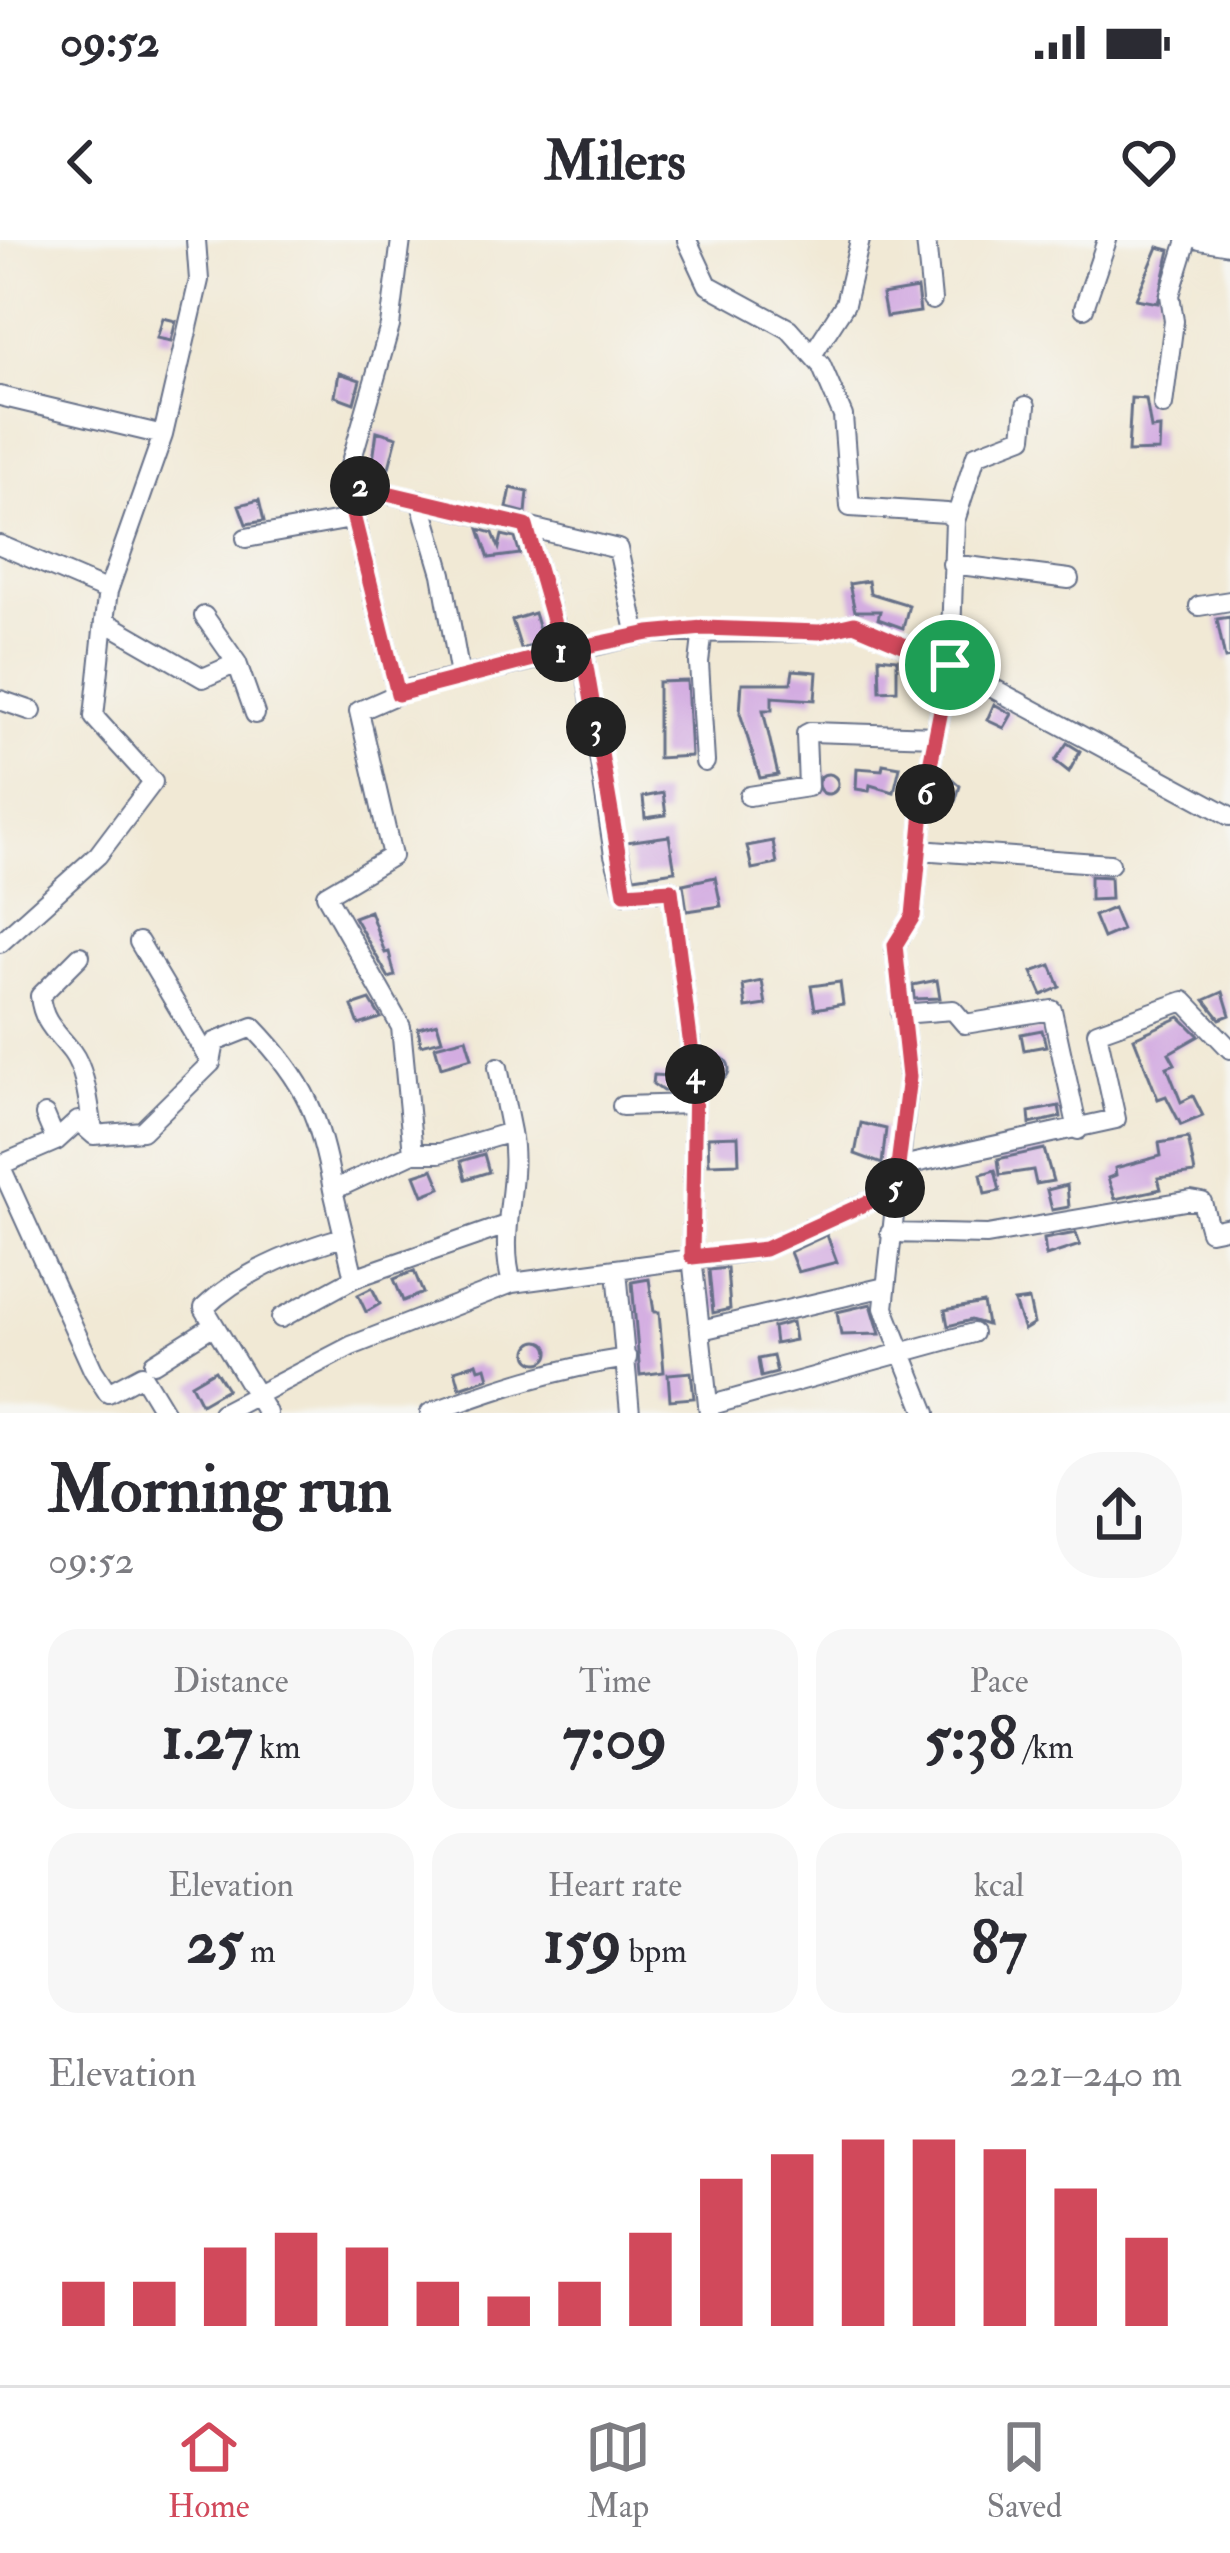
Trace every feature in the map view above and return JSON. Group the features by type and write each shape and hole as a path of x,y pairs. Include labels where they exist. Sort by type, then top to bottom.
{"street":[{"path":"0,943 98,855 153,782 94,717 108,591 163,435 200,280 196,240"},
{"path":"398,694 345,483 390,326 401,240"},
{"path":"687,240 708,285 789,329 812,355 843,416 850,508 947,513 955,521"},
{"path":"812,355 845,304 860,240"},
{"path":"926,240 932,300"},
{"path":"1084,308 1107,240"},
{"path":"1163,405 1174,322 1170,296 1187,240"},
{"path":"1200,240 1230,245"},
{"path":"0,396 163,435"},
{"path":"926,1413 899,1356 884,1308 909,1077 895,945 913,916 935,736 950,665 955,521 976,455 1023,437 1026,406"},
{"path":"345,483 618,549 637,636"},
{"path":"420,500 442,574 460,676"},
{"path":"246,538 351,519"},
{"path":"526,526 562,652"},
{"path":"0,545 108,591"},
{"path":"952,564 1070,579"},
{"path":"1198,606 1230,601"},
{"path":"204,616 237,663 255,714"},
{"path":"104,621 203,678 237,663"},
{"path":"413,1153 401,1027 326,895 392,856 359,711 398,694 637,636 703,628 819,632 854,624 950,665 1230,816"},
{"path":"703,628 699,663 705,762"},
{"path":"583,649 625,893 671,890 694,1057 692,1257 709,1409 973,1333"},
{"path":"0,700 32,710"},
{"path":"749,796 808,787 806,734 810,732 935,736"},
{"path":"919,850 1111,864"},
{"path":"895,945 917,941"},
{"path":"139,942 211,1063"},
{"path":"80,956 40,996 40,1004 52,1036 73,1052 94,1135"},
{"path":"898,1167 1116,1119 1096,1032 1184,1000 1230,1049"},
{"path":"901,1014 953,1010 965,1024 1052,1010 1078,1130"},
{"path":"165,1413 142,1375 108,1393 93,1370 0,1165 56,1141 78,1121 94,1135 142,1131 211,1063 215,1042 247,1027 256,1030 293,1070 329,1149 333,1190 354,1278"},
{"path":"498,1067 516,1158 503,1252 512,1282"},
{"path":"622,1106 692,1104"},
{"path":"45,1115 56,1141"},
{"path":"333,1190 413,1153 440,1153 511,1132"},
{"path":"222,1413 351,1346 512,1282 765,1249 829,1211 895,1190"},
{"path":"890,1233 987,1234 1191,1200 1202,1202 1210,1231 1230,1227"},
{"path":"281,1318 354,1278 506,1225"},
{"path":"267,1413 239,1362 211,1327 204,1308 230,1283 266,1272 291,1252 343,1237"},
{"path":"617,1270 630,1413"},
{"path":"701,1330 885,1287"},
{"path":"154,1363 211,1327"},
{"path":"430,1413 483,1399 529,1376 627,1358"}],"building":[{"path":"1158,247 1170,250 1158,303 1136,299"},
{"path":"917,289 920,312 886,317 882,295"},
{"path":"163,318 176,321 171,341 157,338"},
{"path":"339,373 360,380 354,403 335,396"},
{"path":"1131,398 1146,399 1151,429 1160,428 1159,451 1128,452"},
{"path":"377,431 397,437 386,479 371,475"},
{"path":"511,488 528,492 526,513 507,508"},
{"path":"259,500 264,521 246,524 239,505"},
{"path":"479,529 493,533 499,548 502,535 515,538 520,554 489,558"},
{"path":"868,581 870,593 909,605 903,628 878,619 880,611 855,611 849,584"},
{"path":"534,613 543,643 521,649 512,620"},
{"path":"1230,617 1230,658 1225,659 1217,619"},
{"path":"965,631 990,638 988,661 964,654"},
{"path":"879,657 897,659 897,690 880,691"},
{"path":"793,670 817,672 815,700 772,697 772,710 763,710 778,775 760,778 740,713 742,683 791,683"},
{"path":"687,681 691,756 658,758 658,682"},
{"path":"994,704 1012,714 1004,728 987,720"},
{"path":"1067,743 1080,751 1069,772 1055,761"},
{"path":"883,764 900,767 894,792 870,785 869,791 856,789 857,768 882,770"},
{"path":"943,771 960,786 955,802 938,797"},
{"path":"828,774 838,784 828,794 818,784"},
{"path":"663,793 666,815 645,818 643,797"},
{"path":"669,836 675,871 634,877 626,842"},
{"path":"773,841 777,864 752,869 747,846"},
{"path":"1090,876 1110,877 1111,899 1090,900"},
{"path":"715,877 721,906 687,911 683,884"},
{"path":"1113,908 1122,930 1103,938 1094,916"},
{"path":"370,911 385,953 389,952 395,976 389,978 354,917"},
{"path":"1051,965 1060,987 1042,995 1032,972"},
{"path":"937,980 940,998 914,999 913,985"},
{"path":"762,981 766,1005 746,1008 743,985"},
{"path":"840,982 843,1004 815,1009 811,986"},
{"path":"1223,992 1230,1015 1220,1019 1205,1000"},
{"path":"370,1000 381,1018 359,1025 352,1006"},
{"path":"1180,1017 1199,1036 1169,1053 1175,1064 1167,1067 1181,1102 1193,1096 1203,1116 1181,1125 1166,1096 1158,1099 1134,1038"},
{"path":"437,1023 442,1040 421,1045 418,1028"},
{"path":"1042,1030 1046,1046 1024,1050 1021,1034"},
{"path":"466,1038 472,1058 441,1067 435,1046"},
{"path":"717,1057 729,1069 717,1081 705,1069"},
{"path":"654,1075 681,1077 680,1091 663,1091 653,1084"},
{"path":"1059,1106 1061,1117 1030,1124 1029,1112"},
{"path":"861,1123 886,1129 882,1164 855,1154"},
{"path":"738,1136 739,1163 709,1164 708,1137"},
{"path":"1188,1138 1195,1173 1158,1178 1161,1189 1115,1199 1108,1178 1116,1175 1115,1168 1161,1156 1159,1143"},
{"path":"1044,1149 1053,1181 1036,1184 1033,1170 1000,1175 998,1159"},
{"path":"484,1154 489,1172 466,1179 461,1161"},
{"path":"433,1169 441,1188 423,1195 415,1175"},
{"path":"995,1170 1000,1191 985,1194 981,1174"},
{"path":"1067,1185 1069,1207 1052,1210 1047,1190"},
{"path":"1076,1233 1080,1245 1046,1256 1044,1239"},
{"path":"827,1235 837,1262 798,1272 790,1252"},
{"path":"727,1268 730,1309 713,1313 709,1270"},
{"path":"414,1271 423,1293 403,1301 394,1279"},
{"path":"649,1279 654,1312 659,1312 664,1372 640,1375 632,1282"},
{"path":"372,1288 380,1304 366,1312 358,1295"},
{"path":"1029,1300 1034,1324 1024,1330 1014,1302"},
{"path":"983,1303 987,1325 971,1320 948,1326 945,1310"},
{"path":"871,1304 880,1334 841,1335 837,1312"},
{"path":"792,1322 795,1340 775,1344 773,1327"},
{"path":"538,1341 549,1352 538,1363 527,1352"},
{"path":"773,1356 777,1373 761,1377 758,1359"},
{"path":"477,1363 479,1369 486,1367 489,1378 460,1388 455,1370"},
{"path":"215,1370 227,1389 201,1404 191,1384"},
{"path":"691,1372 694,1398 670,1400 668,1374"}],"route":[{"path":"950,665 854,624 819,632 703,628 649,633 568,650 562,652 480,671 409,689 398,694 370,576 349,514 345,483 526,526 562,652 583,649 614,855 625,893 671,890 694,1057 692,1257 765,1249 895,1190 909,1077 895,945 913,916 925,790 950,665"}]}
